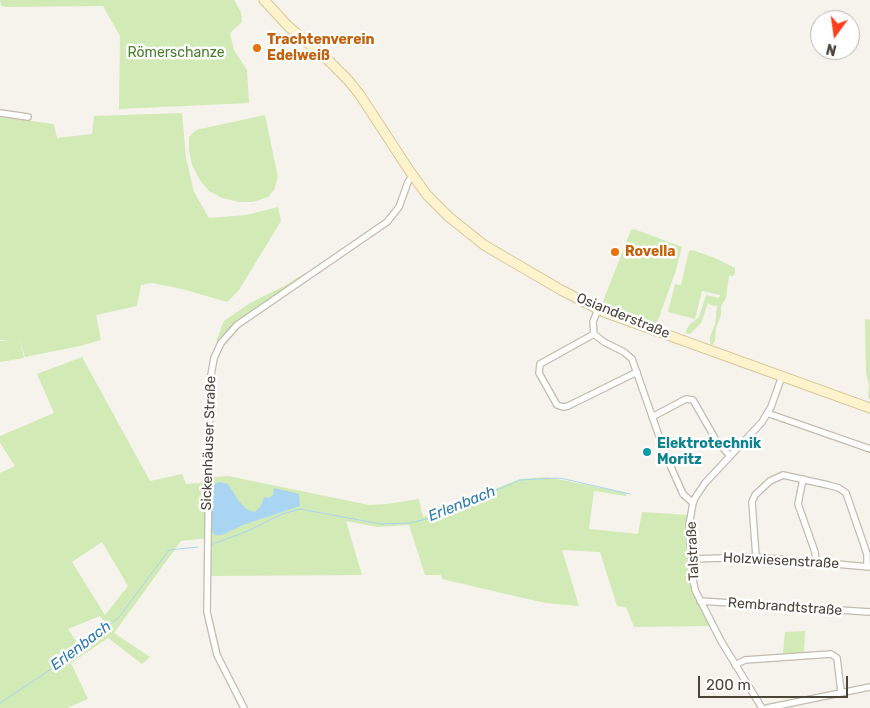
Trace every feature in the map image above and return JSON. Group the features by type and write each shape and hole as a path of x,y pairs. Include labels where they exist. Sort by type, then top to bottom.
{"street":[{"path":"264,0 288,26 348,80 411,172"},
{"path":"0,113 28,117"},
{"name":"Osianderstraße","path":"411,172 439,207 476,239 538,277 598,309 870,408"},
{"name":"Sickenhäuser Straße","path":"244,708 217,655 207,612 210,381 214,358 221,343 237,325 387,222 400,207 411,172"},
{"path":"598,309 593,322 594,334 632,359 666,456 682,491 693,502"},
{"path":"594,334 540,364 539,373 557,405 568,406 637,372"},
{"name":"Talstraße","path":"762,708 735,665 700,601 693,579 689,524 693,502 701,488 755,430 767,414 782,376"},
{"path":"652,417 686,399 693,400 716,440 730,456"},
{"path":"767,414 870,449"},
{"path":"756,557 751,508 753,498 770,481 778,476 788,476 839,488 846,493 867,554 869,567"},
{"path":"803,479 798,504 815,552 816,562"},
{"name":"Holzwiesenstraße","path":"692,559 756,557 869,567"},
{"name":"Rembrandtstraße","path":"700,601 870,612"},
{"path":"735,665 745,660 831,654 838,658 841,692"},
{"path":"767,708 870,687"}],"green space":[{"name":"Römerschanze","path":"0,0 234,0 241,12 242,22 230,33 234,50 247,70 249,103 119,109 120,36 103,6 7,7 1,6"},
{"path":"182,113 186,158 194,192 209,218 246,215 278,207 281,221 239,290 227,302 182,289 152,283 141,285 137,306 96,315 101,340 25,357 19,338 24,358 0,362 0,341 9,340 0,340 0,117 54,124 57,138 92,134 94,116"},
{"path":"265,115 278,177 274,190 268,197 253,202 239,202 222,198 209,191 200,180 192,165 189,137 196,130"},
{"path":"634,229 682,247 656,326 602,307 631,230"},
{"path":"692,250 715,258 735,268 733,276 729,276 726,298 721,306 721,315 716,328 715,341 712,345 710,337 715,324 717,305 713,306 708,303 701,323 690,334 686,333 686,331 689,325 699,317 706,295 719,298 720,295 702,291 695,319 668,312 675,284 681,285 689,251"},
{"path":"317,270 243,320 220,343 216,341 224,321 250,303 305,273"},
{"path":"865,319 870,320 870,399 868,398 869,385 866,373"},
{"path":"82,357 150,481 182,474 186,484 202,483 203,478 228,476 369,505 419,499 423,517 520,479 547,477 627,493 626,496 594,491 589,529 638,534 642,512 688,515 687,531 693,590 710,626 634,627 626,607 617,606 600,552 562,550 579,606 545,603 442,579 441,575 425,575 409,525 377,527 346,521 362,575 208,576 209,538 181,541 114,633 150,657 142,664 108,638 71,663 88,699 67,708 0,708 0,473 15,466 0,443 0,436 54,413 37,374","holes":["102,542 128,586 105,615 72,562","100,616 110,628 80,647 68,629"]},
{"path":"805,631 804,653 783,654 785,632"}],"water":[{"path":"219,482 228,484 246,509 255,512 261,506 264,497 269,498 273,495 274,488 299,494 300,506 243,525 222,535 215,535 211,530 211,486"}],"waterway":[{"name":"Erlenbach","path":"210,545 248,531 282,514 300,509 381,524 410,523 434,517 520,480 560,478 630,494"},
{"name":"Erlenbach","path":"0,703 86,646 119,617 169,550 198,547"}],"place":[{"name":"Trachtenverein Edelweiß","path":"257,48"},
{"name":"Rovella","path":"615,252"},
{"name":"Elektrotechnik Moritz","path":"647,452"}]}
